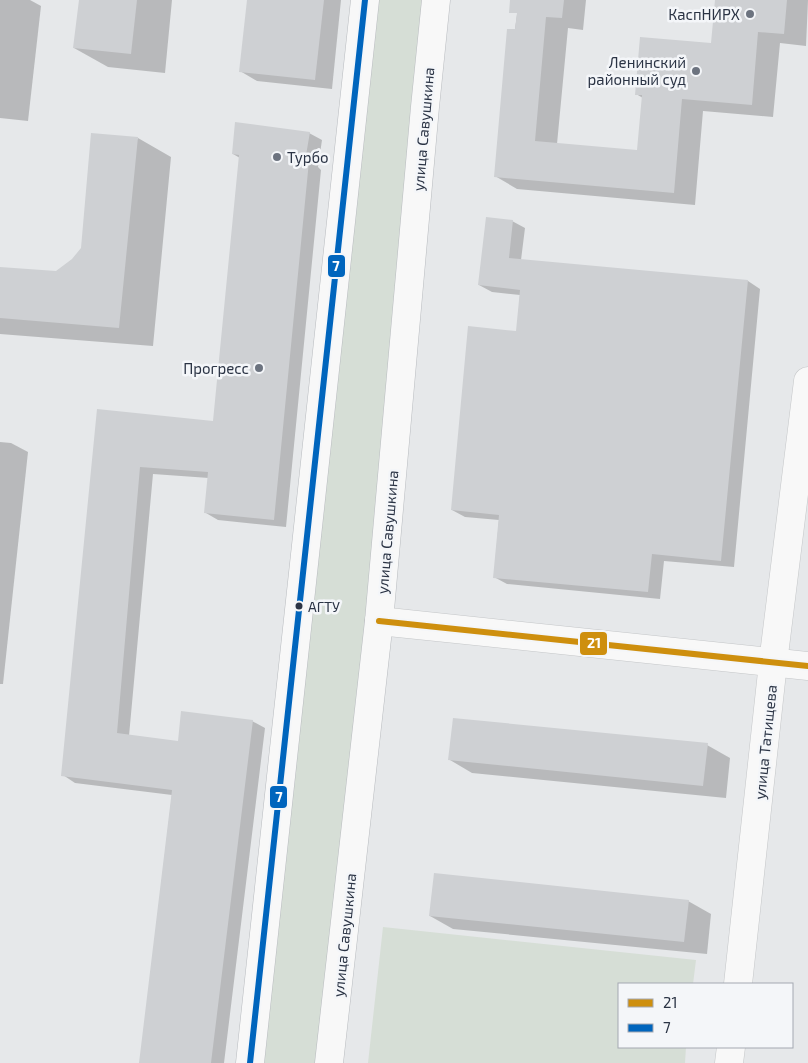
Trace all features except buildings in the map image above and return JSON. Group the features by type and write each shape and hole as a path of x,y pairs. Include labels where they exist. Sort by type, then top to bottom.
{"main road":[{"path":"250,1063 365,0"},
{"name":"улица Савушкина","path":"329,1063 379,620 436,0"},
{"name":"улица Татищева","path":"738,983 773,663 808,381"},
{"path":"379,620 808,666"},
{"path":"729,1063 731,1048"}],"shaded area":[{"path":"371,0 427,0 324,1063 251,1063"},
{"path":"383,927 696,960 693,983 618,983 618,1048 686,1048 685,1063 368,1063"}],"transit line":[{"name":"7","path":"250,1063 365,0"},
{"name":"21","path":"379,621 808,666"}],"place":[{"name":"КаспНИРХ","path":"750,14"},
{"name":"Ленинский районный суд","path":"696,71"},
{"name":"Турбо","path":"277,157"},
{"name":"Прогресс","path":"259,368"},
{"name":"АГТУ","path":"299,606"}]}
